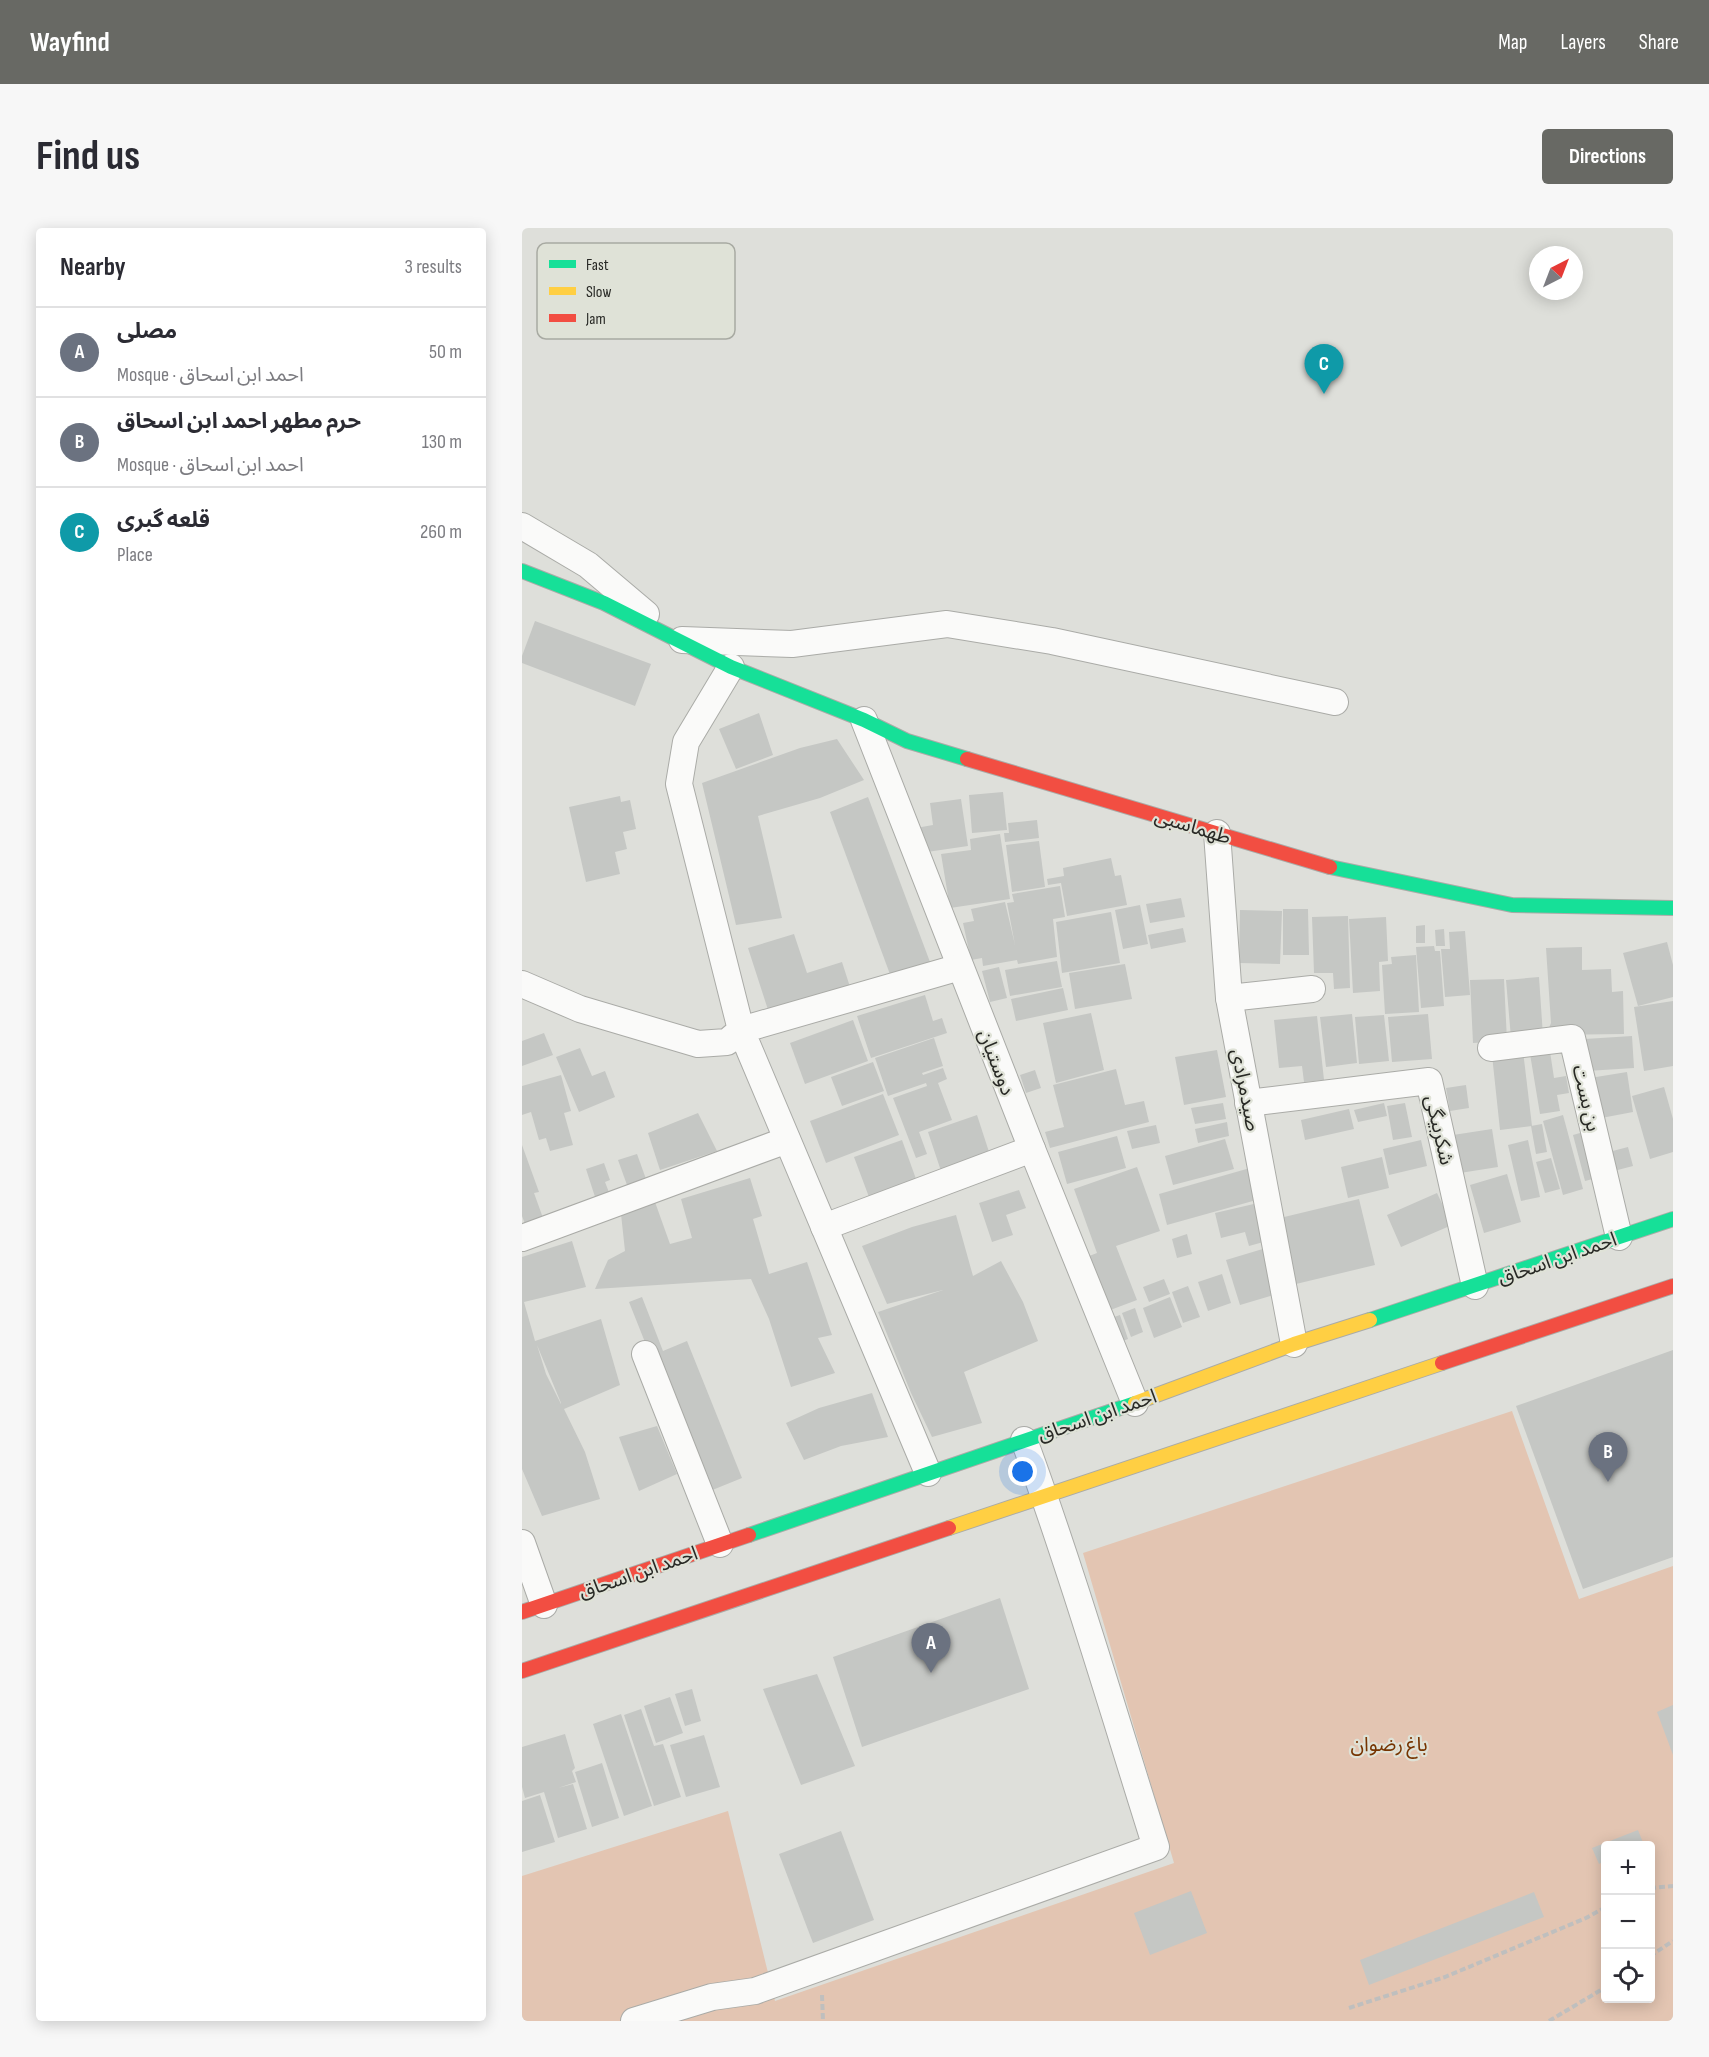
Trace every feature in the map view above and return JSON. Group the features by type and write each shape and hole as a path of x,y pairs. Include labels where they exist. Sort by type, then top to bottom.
{"main road":[{"name":"طهماسبی","path":"522,571 604,603 730,667 864,720 907,741 1322,865 1512,905 1673,908"},
{"name":"احمد ابن اسحاق","path":"533,1608 1135,1403 1294,1344 1673,1220"},
{"path":"522,1671 1673,1286"}],"street":[{"path":"522,526 588,565 676,640 792,644 947,624 1053,641 1335,702"},
{"path":"730,667 686,742 679,783 741,1029 928,1473"},
{"name":"دوستیان","path":"864,720 1032,1149 1135,1403"},
{"name":"صیدمرادی","path":"1217,833 1229,998 1294,1344"},
{"path":"522,984 580,1009 698,1044 727,1042 741,1029 960,967"},
{"path":"1229,998 1312,989"},
{"name":"بن بست","path":"1491,1048 1572,1038 1619,1237"},
{"name":"شکربیگی","path":"1248,1103 1428,1081 1476,1286"},
{"path":"522,1238 787,1140"},
{"path":"824,1227 1032,1149"},
{"path":"645,1354 720,1544"},
{"path":"634,2021 712,1997 755,1991 1156,1847 1024,1440"},
{"path":"522,1543 533,1608"}],"path":[{"path":"1655,1888 1673,1886"},
{"path":"1349,2008 1445,1977 1586,1918 1601,1909"},
{"path":"1655,1953 1673,1941"},
{"path":"1549,2021 1601,1989"}],"green space":[{"name":"باغ رضوان","path":"1512,1411 1579,1599 1673,1566 1673,2021 522,2021 522,1876 728,1811 775,2001 1174,1863 1083,1553"}],"building":[{"path":"535,621 651,664 635,706 522,663 522,656"},
{"path":"759,713 773,755 736,769 719,729"},
{"path":"837,739 864,780 820,798 758,816 782,918 736,925 702,783 800,748"},
{"path":"1003,792 1007,830 972,833 969,795"},
{"path":"620,796 621,802 630,800 636,829 623,832 627,849 615,852 620,874 586,882 569,807"},
{"path":"868,797 930,962 891,977 830,812"},
{"path":"961,799 968,846 920,853 916,828 933,825 930,803"},
{"path":"1037,820 1039,838 1005,842 1004,833 1009,833 1008,823"},
{"path":"1000,834 1010,899 950,908 941,854 971,850 970,839"},
{"path":"1039,841 1045,887 1012,892 1006,845"},
{"path":"1111,858 1115,876 1121,875 1127,905 1067,916 1061,883 1048,885 1047,879 1064,876 1063,868"},
{"path":"1060,886 1065,917 1053,919 1057,957 1018,964 1017,960 983,966 982,958 971,960 963,923 974,921 971,909 1005,902 1015,945 1007,903 1014,902 1012,894"},
{"path":"1181,898 1185,917 1150,923 1146,904"},
{"path":"1140,905 1148,944 1123,949 1115,910"},
{"path":"1283,909 1308,909 1309,955 1283,955"},
{"path":"1240,910 1282,911 1280,964 1239,963"},
{"path":"1111,912 1120,963 1062,973 1056,922"},
{"path":"1348,916 1350,988 1334,989 1333,973 1314,973 1312,917"},
{"path":"1386,917 1388,961 1379,962 1380,991 1353,993 1349,919"},
{"path":"1425,925 1425,943 1416,943 1416,926"},
{"path":"1183,928 1186,942 1151,949 1148,935"},
{"path":"1444,929 1445,946 1436,946 1435,930"},
{"path":"1465,931 1470,995 1445,997 1441,949 1450,949 1449,932"},
{"path":"794,934 807,973 842,962 851,990 770,1016 748,948"},
{"path":"1667,942 1673,965 1673,997 1638,1006 1623,953"},
{"path":"1434,946 1435,951 1440,951 1444,1006 1421,1008 1416,947"},
{"path":"1582,947 1582,970 1611,969 1612,992 1623,991 1624,1034 1546,1035 1551,1023 1546,948"},
{"path":"1416,955 1419,1012 1385,1014 1382,965 1392,964 1391,957"},
{"path":"1057,961 1062,987 1010,996 1005,970"},
{"path":"1125,964 1132,999 1075,1009 1069,973"},
{"path":"999,967 1007,998 990,1002 982,971"},
{"path":"1539,977 1543,1036 1511,1038 1506,980"},
{"path":"1504,979 1507,1041 1473,1043 1470,980"},
{"path":"1063,988 1068,1010 1016,1021 1011,999"},
{"path":"925,995 933,1021 942,1018 947,1033 871,1058 857,1016"},
{"path":"1673,1001 1673,1066 1644,1071 1634,1007"},
{"path":"1091,1013 1104,1070 1056,1083 1043,1023"},
{"path":"1352,1014 1357,1063 1326,1067 1320,1017"},
{"path":"1428,1014 1432,1059 1392,1062 1388,1017"},
{"path":"1384,1015 1389,1061 1359,1064 1355,1017"},
{"path":"1317,1016 1324,1080 1304,1082 1302,1066 1279,1068 1274,1020"},
{"path":"853,1020 868,1061 805,1084 790,1043"},
{"path":"544,1033 553,1055 522,1066 522,1041"},
{"path":"1632,1036 1634,1068 1587,1071 1585,1039"},
{"path":"934,1038 943,1066 922,1073 923,1075 943,1068 947,1079 938,1083 952,1120 919,1132 927,1154 916,1158 893,1098 927,1086 926,1083 888,1096 875,1058"},
{"path":"1549,1045 1554,1078 1566,1076 1569,1093 1557,1095 1560,1111 1540,1114 1529,1048"},
{"path":"580,1048 592,1076 605,1071 615,1097 579,1112 556,1057"},
{"path":"1217,1050 1226,1097 1184,1105 1175,1057"},
{"path":"1523,1051 1532,1126 1500,1130 1492,1055"},
{"path":"873,1062 884,1091 842,1106 831,1077"},
{"path":"1116,1069 1125,1105 1144,1101 1149,1122 1050,1148 1045,1132 1064,1127 1053,1085"},
{"path":"1035,1070 1041,1088 1026,1093 1020,1075"},
{"path":"1627,1072 1633,1112 1596,1119 1590,1078"},
{"path":"561,1075 571,1111 564,1113 573,1145 550,1151 546,1138 539,1140 531,1112 522,1115 522,1086"},
{"path":"1466,1085 1469,1108 1450,1111 1446,1088"},
{"path":"1664,1087 1673,1119 1673,1152 1650,1159 1632,1096"},
{"path":"883,1094 899,1135 826,1163 810,1121"},
{"path":"1223,1103 1226,1119 1195,1124 1191,1108"},
{"path":"1384,1103 1387,1116 1358,1122 1354,1110"},
{"path":"1405,1103 1412,1137 1393,1140 1387,1106"},
{"path":"1349,1109 1354,1129 1305,1140 1301,1120"},
{"path":"698,1113 717,1151 660,1170 648,1133"},
{"path":"977,1115 990,1155 941,1171 928,1132"},
{"path":"1563,1115 1583,1189 1563,1195 1543,1121"},
{"path":"1227,1122 1229,1136 1198,1143 1195,1129"},
{"path":"1542,1124 1547,1152 1536,1154 1531,1126"},
{"path":"1156,1125 1160,1143 1132,1149 1127,1131"},
{"path":"1492,1129 1498,1167 1460,1173 1453,1135"},
{"path":"1587,1131 1600,1177 1585,1181 1573,1135"},
{"path":"1117,1136 1126,1168 1067,1184 1058,1152"},
{"path":"1225,1139 1234,1169 1173,1185 1165,1156"},
{"path":"902,1140 916,1179 869,1197 854,1157"},
{"path":"1421,1140 1427,1166 1389,1175 1383,1149"},
{"path":"1528,1140 1540,1197 1521,1201 1508,1145"},
{"path":"522,1145 539,1192 534,1193 543,1218 525,1224 522,1216"},
{"path":"1628,1147 1633,1166 1610,1172 1605,1153"},
{"path":"637,1154 646,1179 627,1185 618,1160"},
{"path":"1382,1157 1389,1188 1348,1198 1341,1167"},
{"path":"1551,1158 1560,1189 1545,1193 1536,1162"},
{"path":"604,1163 610,1180 605,1182 610,1195 596,1200 586,1169"},
{"path":"1137,1167 1160,1231 1116,1246 1137,1300 1105,1312 1084,1258 1097,1253 1074,1189"},
{"path":"1250,1168 1260,1199 1167,1225 1159,1194"},
{"path":"1507,1174 1521,1222 1484,1233 1470,1185"},
{"path":"750,1178 762,1216 753,1219 769,1274 807,1262 832,1335 818,1338 835,1373 791,1387 769,1319 751,1279 595,1289 608,1260 625,1251 621,1214 655,1202 670,1244 692,1238 681,1199"},
{"path":"1019,1190 1026,1208 1006,1215 1013,1235 992,1242 979,1203"},
{"path":"1437,1193 1452,1225 1401,1247 1387,1215"},
{"path":"1359,1199 1375,1265 1296,1284 1280,1218"},
{"path":"1258,1203 1267,1241 1249,1246 1245,1232 1221,1238 1215,1213"},
{"path":"956,1215 973,1276 1001,1261 1023,1302 1038,1341 964,1372 982,1423 932,1437 911,1393 878,1312 943,1290 887,1304 862,1246 912,1227"},
{"path":"1187,1234 1192,1254 1177,1258 1172,1239"},
{"path":"572,1241 586,1287 524,1302 535,1341 601,1319 620,1385 564,1409 585,1452 600,1499 542,1516 522,1469 522,1257","holes":["537,1345 561,1404 546,1374"]},
{"path":"1266,1248 1280,1293 1240,1305 1226,1260"},
{"path":"1222,1274 1231,1303 1208,1311 1198,1282"},
{"path":"1164,1279 1170,1294 1149,1302 1143,1287"},
{"path":"1188,1286 1200,1317 1183,1323 1172,1292"},
{"path":"642,1297 663,1351 687,1341 742,1478 705,1493 629,1302"},
{"path":"1170,1297 1182,1327 1154,1338 1143,1308"},
{"path":"1135,1308 1143,1332 1131,1337 1122,1313"},
{"path":"1120,1315 1128,1339 1117,1343 1108,1319"},
{"path":"1673,1350 1673,1557 1583,1589 1516,1406"},
{"path":"872,1393 888,1437 841,1446 804,1460 786,1423 819,1408"},
{"path":"657,1426 677,1474 639,1491 619,1437"},
{"path":"1000,1598 1029,1689 862,1747 833,1657"},
{"path":"817,1674 855,1766 801,1785 763,1689"},
{"path":"692,1689 701,1721 685,1726 675,1694"},
{"path":"670,1697 683,1733 656,1743 644,1706"},
{"path":"1673,1705 1673,1755 1657,1712"},
{"path":"641,1709 654,1746 663,1744 681,1797 654,1806 624,1715"},
{"path":"621,1714 652,1806 624,1816 593,1724"},
{"path":"565,1734 575,1768 572,1771 576,1782 558,1788 573,1784 587,1829 558,1838 544,1792 525,1798 522,1787 522,1747"},
{"path":"704,1735 720,1787 686,1797 670,1745"},
{"path":"602,1763 619,1818 592,1827 575,1772"},
{"path":"540,1795 555,1842 522,1852 522,1801"},
{"path":"1638,1830 1642,1841 1610,1841"},
{"path":"841,1831 874,1920 813,1943 779,1854"},
{"path":"1601,1844 1601,1863 1599,1864 1592,1848"},
{"path":"1191,1891 1207,1933 1150,1955 1134,1913"},
{"path":"1534,1892 1544,1917 1369,1985 1360,1960"}],"traffic: fast":[{"path":"522,571 604,603 731,667 864,720 907,741 967,759"},
{"path":"1330,867 1512,905 1673,908"},
{"path":"1370,1320 1673,1219"},
{"path":"749,1535 1135,1403"}],"traffic: slow":[{"path":"1135,1403 1294,1344 1370,1320"},
{"path":"949,1528 1442,1363"}],"traffic: jam":[{"path":"967,759 1330,867"},
{"path":"1442,1363 1673,1286"},
{"path":"522,1671 949,1528"},
{"path":"522,1612 749,1535"}],"place":[{"name":"قلعه گبری","path":"1324,394"},
{"name":"حرم مطهر احمد ابن اسحاق","path":"1608,1482"},
{"name":"مصلی","path":"931,1673"}]}
